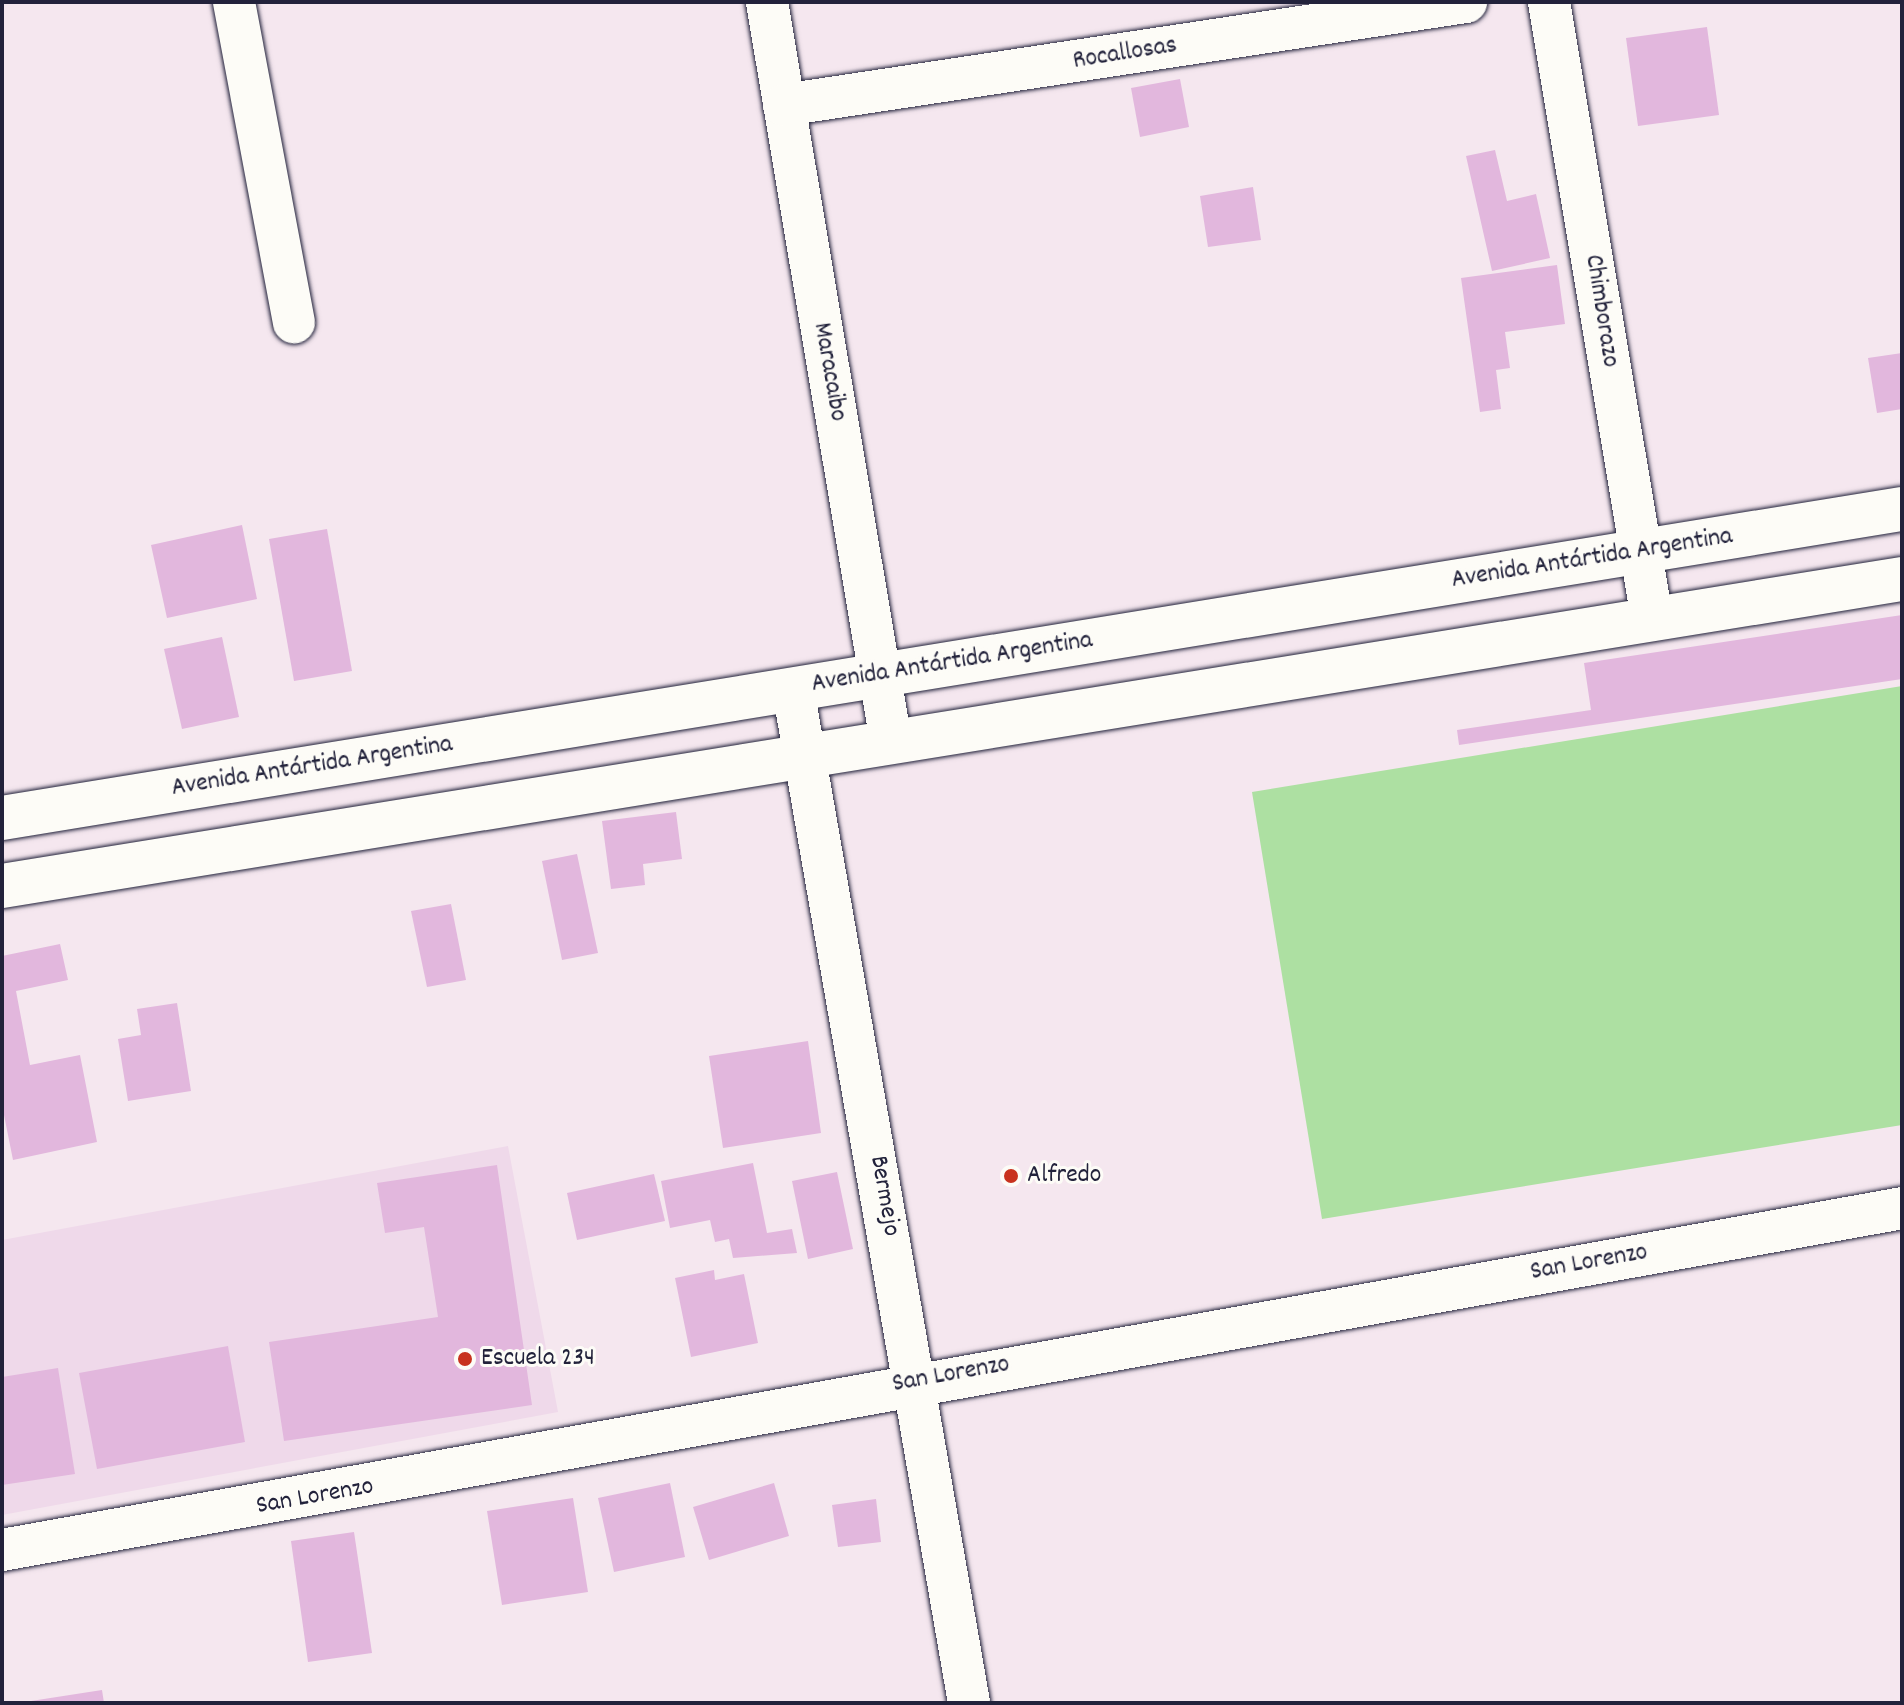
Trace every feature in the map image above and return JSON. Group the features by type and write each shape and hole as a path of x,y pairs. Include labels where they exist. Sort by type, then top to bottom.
{"street":[{"path":"234,2 294,322"},
{"name":"Maracaibo","path":"767,2 891,742"},
{"name":"Rocallosas","path":"784,105 1466,2"},
{"name":"Chimborazo","path":"1549,2 1652,619"},
{"name":"Avenida Antártida Argentina","path":"2,818 1902,509"},
{"path":"2,886 1902,579"},
{"name":"Bermejo","path":"793,689 809,755 969,1703"},
{"name":"San Lorenzo","path":"2,1550 434,1476 915,1381 1902,1208"}],"shaded area":[{"path":"508,1146 558,1412 2,1515 2,1240"}],"green space":[{"path":"1902,686 1902,1125 1322,1219 1252,792"}],"building":[{"path":"1707,27 1719,115 1638,126 1626,38"},
{"path":"1180,79 1189,127 1140,137 1131,88"},
{"path":"1495,150 1507,201 1536,194 1550,258 1492,271 1466,156"},
{"path":"1253,187 1261,240 1208,247 1200,196"},
{"path":"1557,265 1565,324 1505,332 1510,368 1496,370 1501,409 1480,412 1461,278"},
{"path":"1902,353 1902,409 1877,413 1868,358"},
{"path":"242,525 257,599 167,618 151,545"},
{"path":"327,529 352,671 294,681 269,539"},
{"path":"1902,615 1902,679 1459,745 1457,730 1591,710 1584,663"},
{"path":"222,637 239,717 182,729 164,649"},
{"path":"676,812 682,859 643,864 645,885 611,889 602,821"},
{"path":"577,854 598,953 562,960 542,861"},
{"path":"451,904 466,980 427,987 411,911"},
{"path":"60,944 68,980 16,991 30,1065 80,1055 97,1142 13,1160 2,1105 2,956"},
{"path":"177,1003 191,1091 128,1101 118,1039 141,1035 137,1009"},
{"path":"808,1041 821,1133 723,1148 709,1056"},
{"path":"753,1163 767,1233 792,1229 797,1253 733,1258 729,1239 715,1242 710,1220 670,1228 661,1181"},
{"path":"497,1165 532,1405 284,1441 269,1342 438,1317 424,1227 385,1233 377,1183"},
{"path":"837,1172 853,1249 808,1259 792,1181"},
{"path":"654,1174 665,1221 577,1240 567,1193"},
{"path":"714,1270 715,1280 744,1274 758,1343 691,1357 675,1278"},
{"path":"228,1346 245,1442 97,1469 79,1373"},
{"path":"58,1368 75,1474 2,1485 2,1377"},
{"path":"670,1483 685,1557 614,1572 598,1498"},
{"path":"774,1483 789,1536 709,1560 693,1507"},
{"path":"573,1498 588,1592 502,1605 487,1511"},
{"path":"876,1499 881,1542 838,1547 832,1505"},
{"path":"354,1532 372,1653 308,1662 291,1541"},
{"path":"102,1690 104,1703 31,1703 31,1701"}],"place":[{"name":"Alfredo","path":"1011,1176"},
{"name":"Escuela 234","path":"465,1359"}]}
